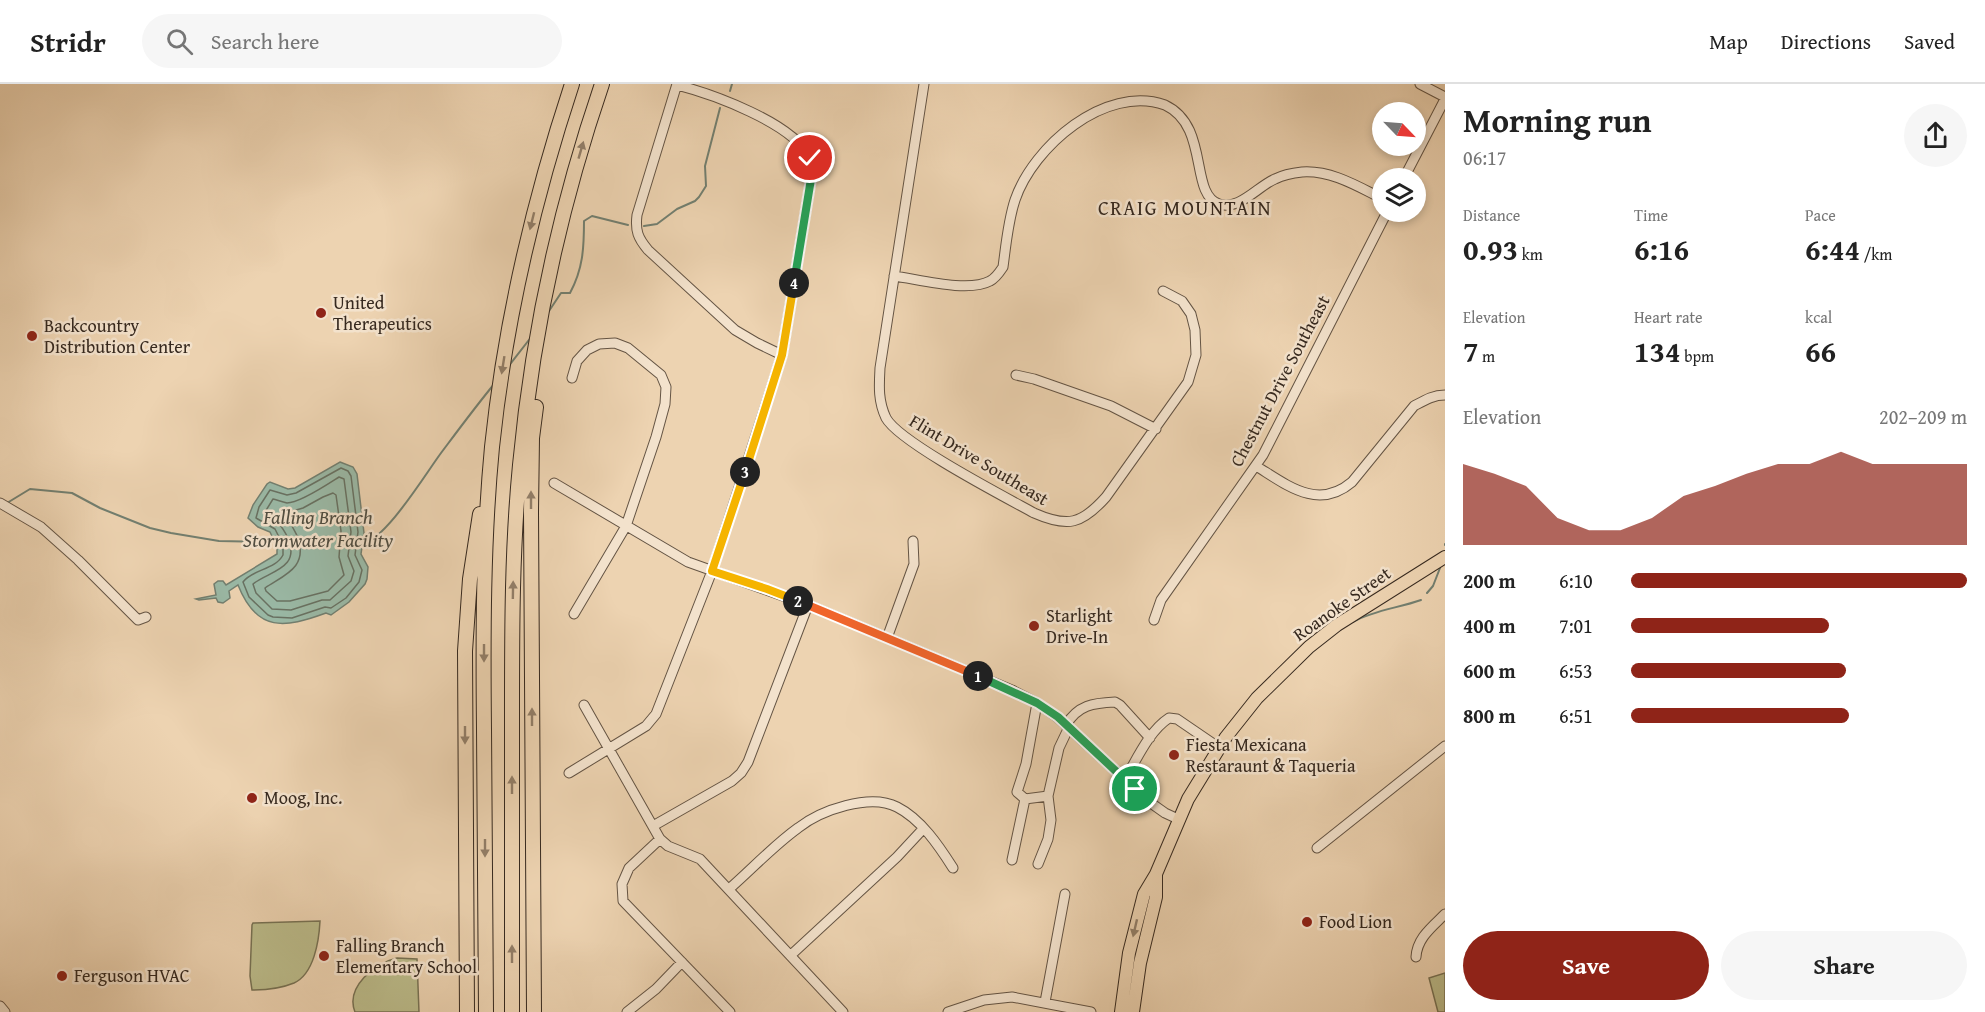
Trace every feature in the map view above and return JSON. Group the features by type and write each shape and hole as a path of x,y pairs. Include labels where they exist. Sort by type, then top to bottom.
{"highway":[{"path":"467,1012 465,651 473,556 505,355 524,255 546,169 572,84"},
{"path":"512,1012 512,609 518,489 524,426 538,334 557,242 573,177 602,84"},
{"path":"536,1012 534,997 532,438 543,353 573,177"},
{"path":"486,1012 484,593 492,447"}],"main road":[{"name":"Roanoke Street","path":"1121,1012 1129,953 1144,894 1156,874 1191,792 1218,747 1257,698 1302,653 1337,625 1445,557"},
{"name":"Roanoke Street","path":"1133,1012 1140,963 1156,897 1156,874"}],"street":[{"path":"569,773 646,726 656,714 712,571 782,355 811,179 810,158 797,141 746,108 677,84 637,215 638,239 735,330 782,355"},
{"name":"Flint Drive Southeast","path":"924,84 880,368 879,399 894,429 937,457 1034,513 1050,520 1066,523 1080,520 1093,512 1106,497 1188,382 1196,355 1195,330 1191,314 1182,301 1163,291"},
{"path":"1409,168 1445,98 1420,84"},
{"path":"894,276 972,286 990,281 997,276 1003,267 1018,192 1045,149 1061,132 1083,116 1106,104 1124,100 1157,102 1168,106 1179,116 1188,127 1194,141 1203,189 1209,199 1220,205 1230,206 1275,179 1300,172 1327,174 1372,194"},
{"name":"Chestnut Drive Southeast","path":"1155,620 1161,600 1256,466 1274,435 1382,222"},
{"path":"572,378 577,361 587,350 599,344 615,343 628,348 661,375 666,387 665,404 656,437 626,526 574,614"},
{"path":"1016,375 1111,406 1155,429"},
{"path":"1256,466 1297,489 1315,496 1329,496 1342,491 1352,482 1414,406 1437,395 1445,395"},
{"path":"554,483 688,562 808,605 1002,686 1037,703 1058,717 1148,801 1178,819"},
{"path":"0,503 41,527 138,620 146,617"},
{"path":"887,638 914,564 913,541"},
{"path":"653,826 732,781 741,773 748,762 808,605"},
{"path":"1038,864 1048,839 1051,820 1048,796 1059,748 1072,715 1080,707 1115,702 1150,738"},
{"path":"1037,703 1026,764 1017,792 1024,798 1048,796"},
{"path":"584,705 660,838 668,846 700,860 843,1012"},
{"path":"1125,779 1150,738 1162,722 1169,718 1177,719 1218,747"},
{"path":"1317,848 1445,746"},
{"path":"1012,860 1024,798"},
{"path":"729,889 799,827 832,810 864,802 881,801 896,806 911,816 944,853 953,868"},
{"path":"791,955 889,864 923,829"},
{"path":"660,838 629,868 622,884 623,901 730,1012"},
{"path":"1045,1002 1065,894"},
{"path":"1416,957 1416,947 1445,914"},
{"path":"627,1012 656,989 682,962"},
{"path":"948,1012 998,997 1045,1002 1091,1012"},
{"path":"0,1006 5,1012"}],"green space":[{"path":"320,921 314,956 311,965 301,979 284,986 252,990 250,976 253,923"},
{"path":"397,958 417,959 419,1012 355,1012 354,994 358,985 371,971"},
{"path":"1445,973 1445,1012 1438,1012 1429,978"}],"water":[{"name":"Falling Branch Stormwater Facility","path":"340,462 353,467 357,474 364,533 361,554 368,567 365,584 349,602 331,615 326,613 298,622 274,623 254,612 238,585 229,591 230,598 223,603 218,602 216,598 196,599 216,595 214,584 218,581 223,581 226,585 277,554 277,547 270,532 258,527 248,518 253,505 267,484 270,482 288,489 295,488"}],"waterway":[{"path":"730,91 732,84"},
{"path":"644,226 657,224 677,209 699,197 706,186 705,166 720,108"},
{"path":"547,314 561,293 570,293 578,275 582,258 584,221 592,216 628,225"},
{"path":"508,367 532,336"},
{"path":"360,546 371,541 393,519 495,383"},
{"path":"7,503 30,489 72,493 100,508 150,528 171,533 219,541 278,542"},
{"path":"1427,593 1433,586 1440,568"},
{"path":"1353,622 1421,600"}],"place":[{"name":"United Therapeutics","path":"321,313"},
{"name":"Backcountry Distribution Center","path":"32,336"},
{"name":"Starlight Drive-In","path":"1034,626"},
{"name":"Fiesta Mexicana Restaraunt & Taqueria","path":"1174,755"},
{"name":"Moog, Inc.","path":"252,798"},
{"name":"Food Lion","path":"1307,922"},
{"name":"Falling Branch Elementary School","path":"324,956"},
{"name":"Ferguson HVAC","path":"62,976"}],"district":[{"name":"CRAIG MOUNTAIN","path":"1185,208"}],"route":[{"path":"810,158 811,179 782,355 712,571 767,589 836,616 1012,690 1058,717 1135,789"}]}
